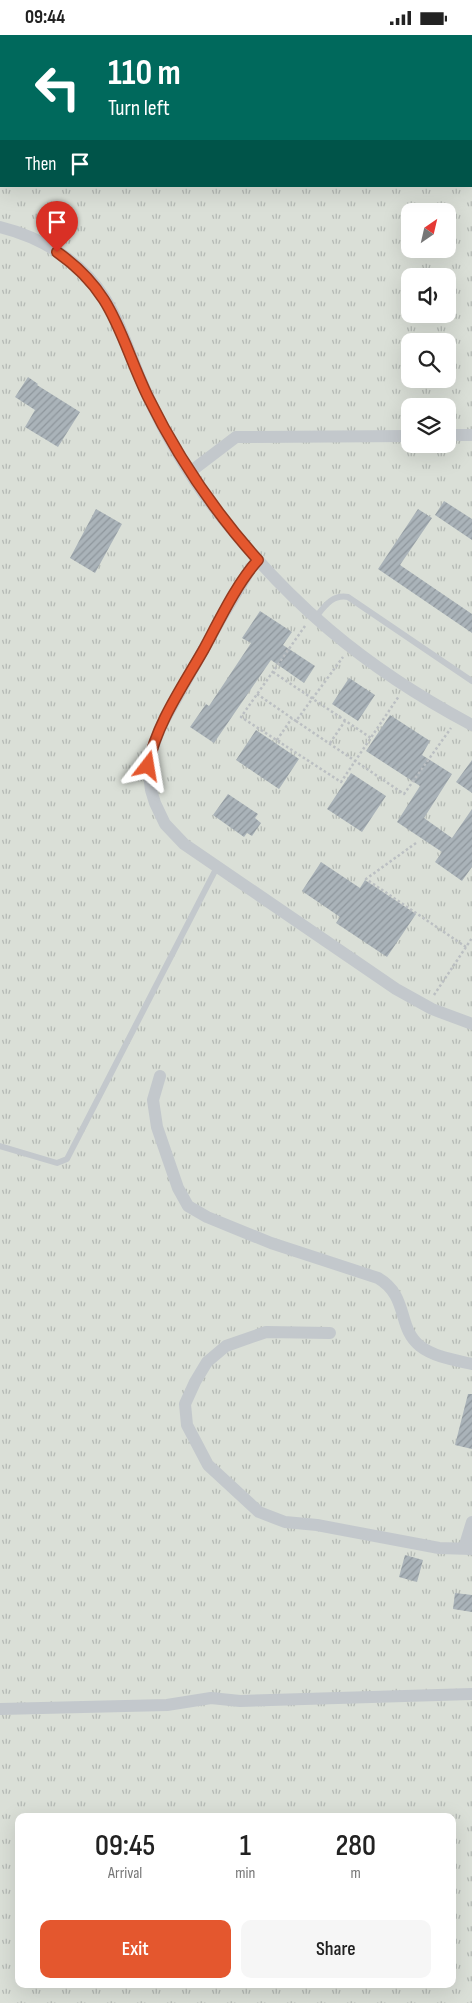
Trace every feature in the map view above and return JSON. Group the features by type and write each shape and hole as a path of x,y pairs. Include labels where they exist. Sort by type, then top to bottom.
{"street":[{"path":"0,227 30,236 48,246 80,270 96,286 112,312 148,396 190,472 211,503 258,560 314,617 350,647 405,687 472,725"},
{"path":"190,472 236,437 401,435"},
{"path":"456,435 472,435"},
{"path":"258,560 250,568 220,620 162,724 153,746 148,766 151,790 160,815 165,824 184,844 396,989 427,1006 472,1025"},
{"path":"160,1076 153,1099 157,1127 178,1187 188,1206 206,1217 271,1243 378,1278 390,1286 399,1301 405,1322 416,1342 434,1354 472,1364"},
{"path":"330,1333 266,1332 226,1346 207,1362 194,1382 185,1403 187,1425 208,1465 259,1512 285,1522 318,1525 439,1547 468,1549 472,1522"},
{"path":"0,1709 167,1705 211,1698 240,1701 472,1694"}],"lane":[{"path":"314,617 333,598 340,596 348,597 472,681"},
{"path":"0,1146 57,1163 67,1159 217,867"}],"path":[{"path":"314,617 241,717 341,782 405,687"},
{"path":"296,721 350,647"},
{"path":"272,672 372,738"},
{"path":"257,694 404,794 458,718"},
{"path":"277,740 292,718"},
{"path":"330,743 345,721"},
{"path":"416,843 366,879 466,947"},
{"path":"427,1006 472,938"}],"green space":[{"path":"0,187 472,187 472,2003 0,2003"}],"building":[{"path":"28,377 37,385 80,412 58,447 25,427 35,410 15,397"},
{"path":"444,501 472,519 472,540 435,515"},
{"path":"96,509 122,524 95,573 70,558"},
{"path":"418,509 432,518 400,565 472,614 472,633 378,569"},
{"path":"260,611 292,632 283,645 315,666 304,683 271,660 214,743 190,727 206,704 209,706 251,643 242,638"},
{"path":"349,678 375,695 358,721 332,704"},
{"path":"390,715 430,741 422,755 452,774 424,818 452,838 472,809 472,867 462,881 435,862 442,852 397,822 420,786 366,751"},
{"path":"256,730 299,759 279,789 236,760"},
{"path":"472,760 472,793 456,782"},
{"path":"351,773 386,796 362,832 327,809"},
{"path":"228,794 258,814 255,818 261,823 252,836 247,833 244,837 213,815"},
{"path":"321,862 360,888 365,880 416,914 387,957 336,923 340,917 302,891"},
{"path":"468,1394 472,1394 472,1449 455,1445"},
{"path":"405,1555 423,1560 417,1582 399,1577"},
{"path":"455,1593 472,1595 472,1612 453,1609"}],"route":[{"path":"57,252 80,270 96,286 112,312 148,396 191,474 211,503 258,560 250,568 162,724 151,752 148,766"}]}
